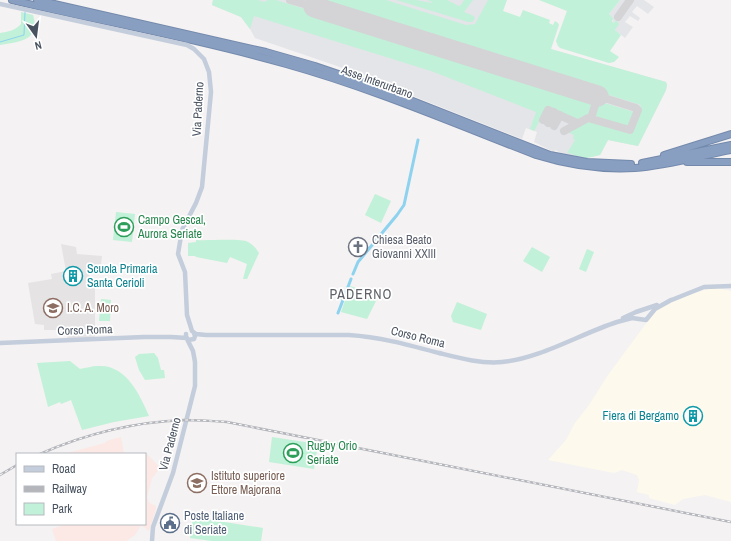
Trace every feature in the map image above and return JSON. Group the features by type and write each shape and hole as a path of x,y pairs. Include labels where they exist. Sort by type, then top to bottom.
{"highway":[{"name":"Asse Interurbano","path":"12,0 250,54 286,64 375,92 536,155 559,162 590,167 636,168 673,162 729,148"},
{"name":"Asse Interurbano","path":"37,0 288,58 377,87 550,155 578,161 622,164 641,163 729,148"},
{"path":"598,163 652,159 731,134"},
{"path":"673,162 731,162"}],"street":[{"name":"Via Paderno","path":"0,4 187,45 194,49 204,59 209,72 211,92 202,187 196,203 182,230 178,254 185,272 188,319 195,368 195,386 173,473 153,527 152,541"},
{"path":"672,300 700,288 723,286 731,287"},
{"name":"Corso Roma","path":"617,322 642,310 672,300"},
{"name":"Corso Roma","path":"0,343 206,335 350,335 390,341 464,359 489,363 526,358 617,322 632,318 645,320 655,309 672,300"},
{"path":"640,319 638,315 642,310 647,312 648,316"}],"shaded area":[{"path":"213,0 490,0 476,28 666,82 667,85 666,90 638,146 608,140 600,155 587,158 561,153 555,150 554,152 534,142 537,132 526,128 522,139 337,66 255,38 241,17 212,5"},
{"path":"620,0 644,0 654,7 648,14 637,6 632,12 640,18 638,21 630,16 625,22 633,27 625,38 615,30 614,23 609,14"},
{"path":"61,244 76,247 77,254 102,256 100,272 92,272 89,274 90,282 95,283 95,338 67,338 67,330 44,330 44,325 35,324 28,283 52,279 51,274 66,271"},
{"name":"Fiera di Bergamo","path":"718,288 731,291 731,502 705,495 683,499 675,505 649,498 649,495 637,492 639,480 637,475 622,470 614,473 548,460 566,440 575,423 589,405 608,375 656,310 691,294"},
{"path":"121,437 124,453 68,453 105,443 109,440"},
{"path":"146,453 160,468 152,478 147,497 149,503 156,506 149,531 141,525 146,525"},
{"path":"63,525 141,525 135,535 126,541 56,541 52,529"}],"green space":[{"path":"213,0 258,0 264,2 268,0 276,0 593,99 593,107 590,113 577,121 547,107 534,131 530,129 536,112 431,71 254,16 250,29 241,17 212,5"},
{"path":"305,0 386,0 466,25 475,24 488,0 507,0 503,11 520,17 523,10 550,20 549,23 553,25 555,21 558,23 559,25 551,49 666,82 666,90 638,146 608,140 600,155 587,158 573,155 567,153 575,140 573,139 574,135 565,131 589,120 632,133 641,105"},
{"path":"396,0 416,0 432,3 427,0 447,0 459,6 464,0 473,0 464,12 474,16 475,19 472,22 468,22"},
{"path":"539,0 620,0 609,14 613,18 612,21 614,23 616,20 619,24 615,30 621,35 610,51 619,57 614,62 609,63 560,48 556,41 567,11"},
{"path":"21,12 33,15 35,24 31,35 26,39 14,43 0,45 0,33 17,28 21,24"},
{"path":"598,101 634,112 635,114 631,127 627,128 597,118 595,113"},
{"path":"375,194 391,201 381,223 365,215"},
{"name":"Campo Gescal, Aurora Seriate","path":"116,212 135,214 132,242 113,240"},
{"path":"196,240 244,241 253,245 259,253 247,279 243,279 247,264 230,257 227,263 195,256 188,256 188,243 196,242"},
{"path":"532,247 550,257 542,272 523,261"},
{"path":"587,249 594,252 586,272 579,269"},
{"path":"350,286 379,295 367,319 341,312"},
{"path":"101,299 111,300 110,321 99,321"},
{"path":"457,302 487,314 481,330 453,322 451,316"},
{"path":"154,353 158,358 161,370 164,370 165,378 145,380 139,370 135,357 139,354"},
{"path":"70,361 80,369 98,366 117,370 131,382 149,416 114,422 82,430 71,400 61,404 60,402 48,407 37,363"},
{"name":"Rugby Orio Seriate","path":"272,437 318,444 314,469 269,462"},
{"path":"193,517 263,528 261,541 212,541 190,538"}],"waterway":[{"path":"0,42 24,35 25,12"},
{"path":"353,274 358,262 404,205 418,140"},
{"path":"338,313 351,279"}],"taxiway":[{"path":"290,0 314,7"},
{"path":"618,17 630,0"},
{"path":"564,131 588,118 630,130 638,110 636,108 598,96 591,118"},
{"path":"543,120 548,110 577,123"},
{"path":"548,123 554,112"},
{"path":"554,126 560,115"}],"runway":[{"path":"314,7 598,96"}],"railway":[{"path":"42,453 92,435 129,426 184,420 227,422 731,522"},
{"path":"0,475 16,466"}],"place":[{"name":"Campo Gescal, Aurora Seriate","path":"124,227"},
{"name":"Chiesa Beato Giovanni XXIII","path":"358,247"},
{"name":"Scuola Primaria Santa Cerioli","path":"73,276"},
{"name":"I.C. A. Moro","path":"53,308"},
{"name":"Fiera di Bergamo","path":"693,416"},
{"name":"Rugby Orio Seriate","path":"293,453"},
{"name":"Istituto superiore Ettore Majorana","path":"197,483"},
{"name":"Poste Italiane di Seriate","path":"170,523"}],"district":[{"name":"PADERNO","path":"361,294"}]}
